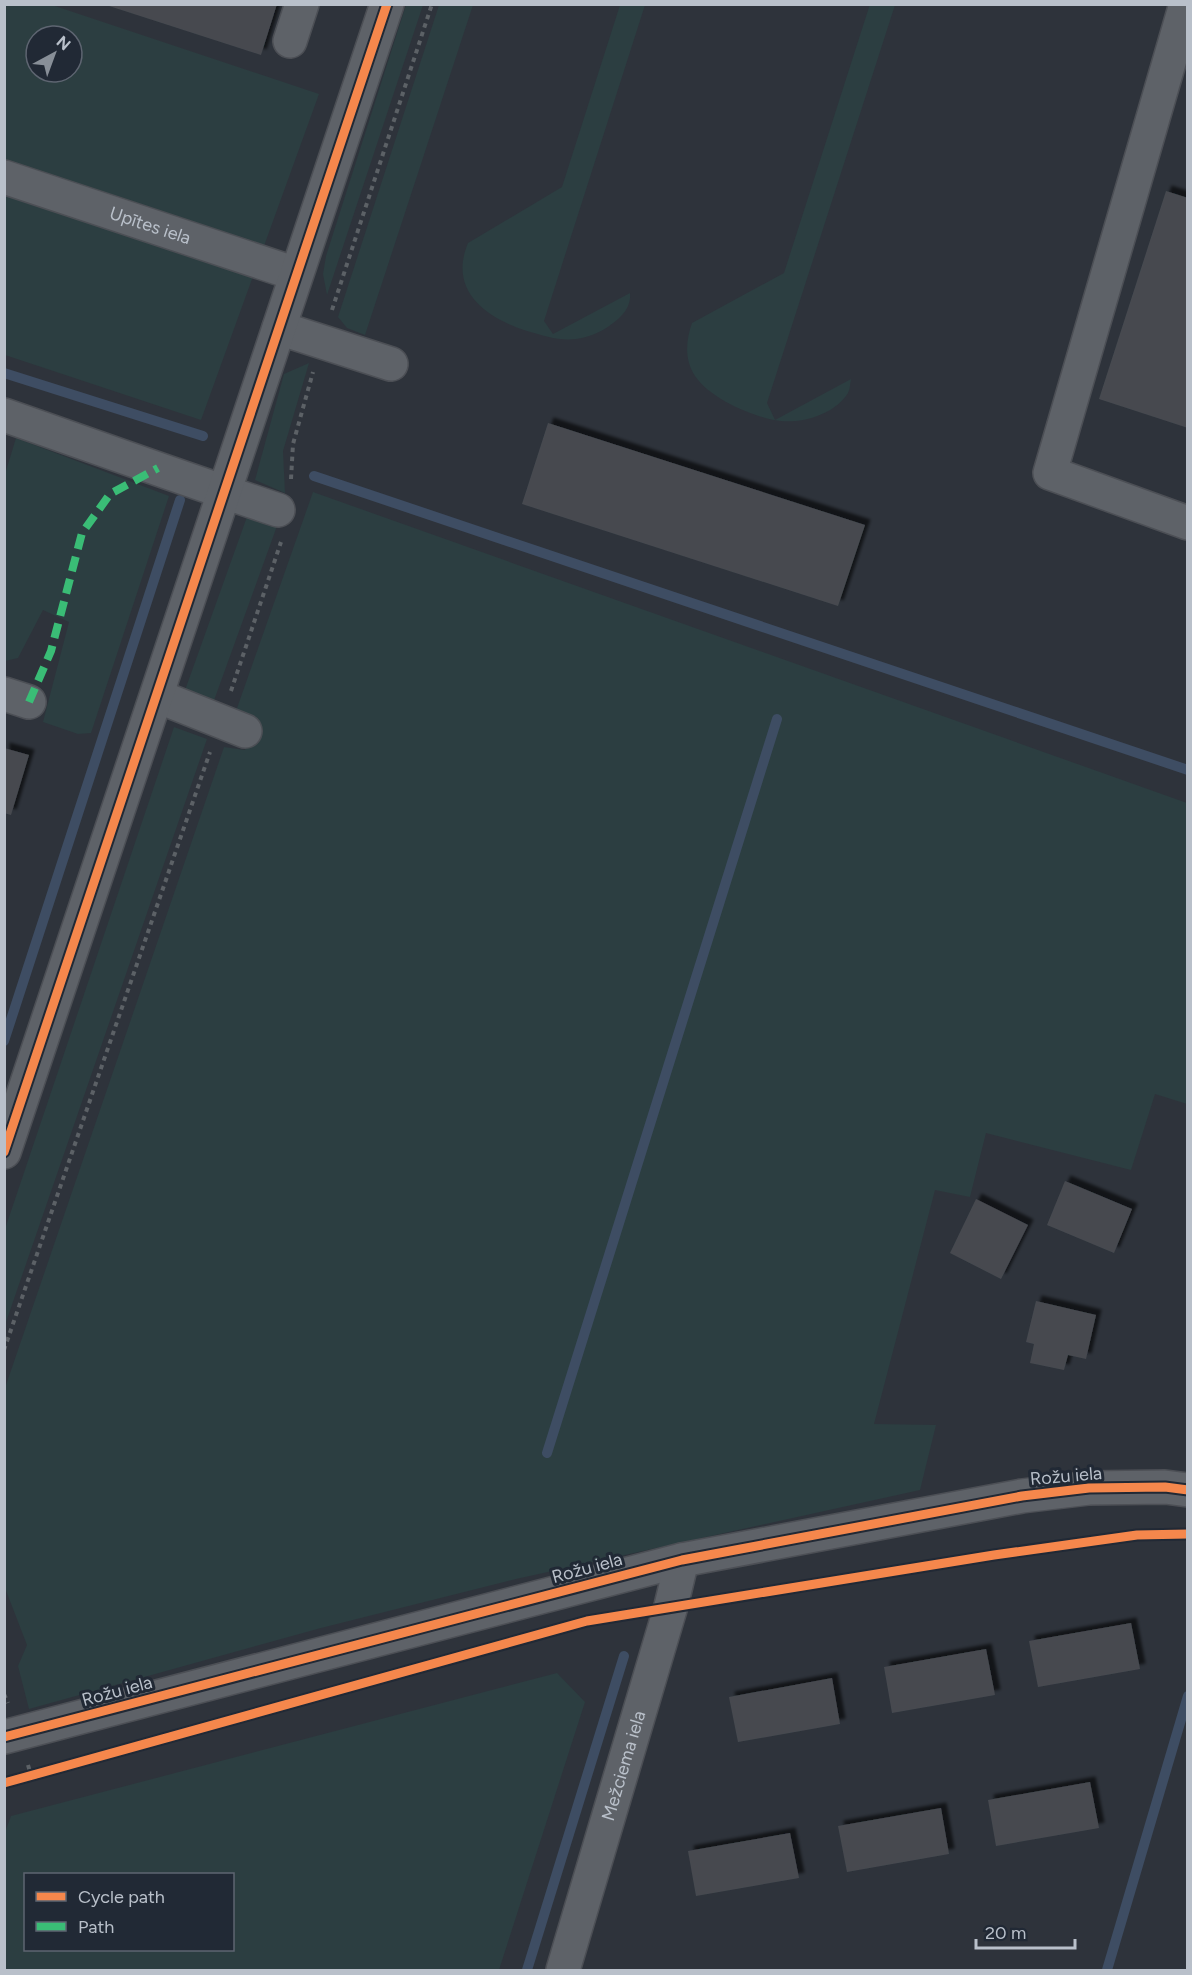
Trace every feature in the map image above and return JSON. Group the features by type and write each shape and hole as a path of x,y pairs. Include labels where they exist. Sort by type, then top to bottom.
{"street":[{"path":"290,41 302,4"},
{"path":"4,1152 387,4"},
{"path":"1186,4 1050,473 1188,523"},
{"name":"Upītes iela","path":"4,177 296,274"},
{"path":"279,328 391,364"},
{"path":"4,415 284,512"},
{"path":"157,696 233,726"},
{"name":"Rožu iela","path":"4,1737 682,1560 1022,1496 1089,1488 1165,1487 1188,1490"},
{"name":"Mežciema iela","path":"563,1971 671,1606 682,1560"}],"path":[{"path":"4,1350 233,726 284,512 293,444 322,342 432,4"},
{"path":"22,1778 42,1772"}],"shaded area":[{"path":"870,4 895,5 767,403 775,420 851,379 849,390 840,403 823,414 793,421 783,421 774,420 764,418 742,410 720,398 695,376 691,370 687,349 690,329 692,323 784,273"},
{"path":"5,5 52,5 319,94 201,420 5,355"},
{"path":"406,5 423,5 327,295 323,274 326,256"},
{"path":"439,5 473,5 365,335 347,328 338,317"},
{"path":"620,5 645,5 544,321 553,334 630,293 630,301 620,317 598,332 576,339 552,338 512,325 485,310 467,289 463,275 463,260 468,243 562,187"},
{"path":"309,363 283,451 285,493 255,480 284,374"},
{"path":"16,438 169,496 91,733 78,734 43,722 69,622 43,610 18,658 5,661 5,474"},
{"path":"313,492 1187,803 1187,1104 1155,1094 1131,1170 986,1133 970,1197 935,1190 874,1424 936,1425 920,1490 516,1579 321,1628 29,1709 18,1666 27,1645 5,1588 5,1388 224,747 245,750 254,719 236,711"},
{"path":"248,514 277,526 212,706 184,693"},
{"path":"174,727 207,739 5,1325 5,1229"},
{"path":"557,1673 585,1702 499,1970 5,1970 4,1835 11,1816"}],"building":[{"path":"103,4 277,4 261,55"},
{"path":"1166,191 1188,198 1188,428 1099,399"},
{"path":"548,423 865,525 838,606 522,504"},
{"path":"4,748 29,755 11,815 4,813"},
{"path":"1065,1181 1132,1209 1114,1253 1047,1225"},
{"path":"976,1199 1028,1225 1001,1279 950,1253"},
{"path":"1036,1301 1096,1315 1086,1359 1068,1355 1064,1370 1030,1363 1034,1344 1026,1342"},
{"path":"1131,1623 1140,1669 1038,1687 1029,1641"},
{"path":"986,1649 995,1695 892,1713 884,1667"},
{"path":"832,1678 840,1724 738,1742 729,1697"},
{"path":"1090,1782 1099,1828 996,1846 988,1800"},
{"path":"941,1808 949,1854 847,1872 838,1826"},
{"path":"790,1833 799,1878 696,1896 688,1851"}],"waterway":[{"path":"4,373 203,436"},
{"path":"314,476 1188,770"},
{"path":"4,1041 180,500"},
{"path":"547,1453 777,719"},
{"path":"527,1970 624,1656"},
{"path":"1107,1970 1188,1696"}],"marked path":[{"path":"29,702 51,651 82,533 110,494 158,468"}],"cycle path":[{"path":"4,1152 387,4"},
{"path":"4,1737 682,1560 1022,1496 1089,1488 1165,1487 1188,1490"},
{"path":"4,1783 587,1621 994,1555 1137,1535 1188,1534"}]}
